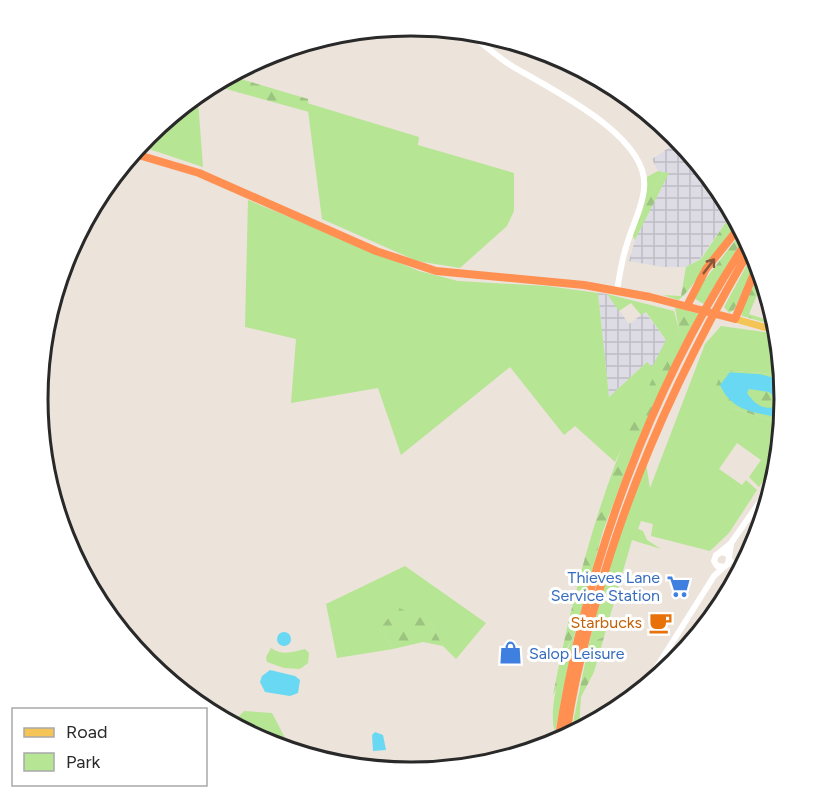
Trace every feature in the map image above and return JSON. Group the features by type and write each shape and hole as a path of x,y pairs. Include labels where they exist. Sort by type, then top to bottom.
{"highway":[{"path":"142,156 199,172 376,251 436,271 561,281 616,290 735,319 753,276"},
{"path":"687,306 690,295 706,269 734,233"},
{"path":"561,730 582,624 596,571 633,464 678,364 742,250"},
{"path":"568,727 590,623 621,518 640,468 704,330 746,257"}],"main road":[{"path":"735,319 768,328"}],"street":[{"path":"487,44 509,64 565,96 623,140 637,157 643,170 645,188 623,255 616,290"},
{"path":"714,576 716,564 714,557 731,543 759,503"},
{"path":"658,666 714,576 727,561 731,543"},
{"path":"719,553 734,565"},
{"path":"716,564 727,561"}],"shaded area":[{"path":"672,146 699,178 727,220 700,259 686,267 663,267 629,261 635,240 668,174 658,171 652,159"},
{"path":"598,293 607,294 629,324 645,312 666,340 652,367 647,362 609,397"}],"green space":[{"path":"241,79 308,99 309,112 224,88"},
{"path":"307,103 419,137 418,145 514,173 514,211 507,226 460,268 417,261 322,219"},
{"path":"198,106 203,167 149,149 172,126"},
{"path":"658,171 663,172 635,226 645,200 647,177"},
{"path":"663,172 669,173 635,240 632,234 635,226"},
{"path":"248,200 419,271 458,281 547,286 598,293 609,397 647,362 652,367 666,340 646,312 641,315 631,303 619,311 607,294 674,311 679,330 615,462 575,426 564,435 510,367 401,455 378,388 291,403 296,339 245,327"},
{"path":"727,220 733,230 689,289 678,300 663,295 681,296 686,267 701,259"},
{"path":"737,238 740,244 704,304 695,299 697,290"},
{"path":"748,263 751,272 734,310 729,313 724,307"},
{"path":"755,282 758,292 749,314 766,320 767,323 742,316 741,311"},
{"path":"675,307 699,314 632,454 603,531 575,633 565,652 560,681 553,695 574,600 600,507 635,417 655,373 679,330"},
{"path":"721,326 769,333 774,376 731,370 732,408 774,421 766,477 759,487 749,477 761,460 737,443 719,469 742,485 746,480 757,490 729,533 710,551 651,536 653,524 641,521 638,529 643,531 647,540 661,549 632,540 604,637 589,643 612,557 646,463 650,488 705,344"},
{"path":"731,370 774,376 774,421 732,408 716,386 720,376"},
{"path":"405,566 486,623 456,659 443,646 430,622 380,629 393,649 337,658 326,604"},
{"path":"397,607 430,622 443,646 423,642 393,649 380,629"},
{"path":"575,633 555,732 553,710 566,655"},
{"path":"604,637 594,672 581,697 579,721 573,725 589,643"},
{"path":"271,648 284,653 305,649 309,653 308,663 300,669 284,668 267,662 266,657"},
{"path":"244,711 272,713 285,738 251,725 238,717"}],"water":[{"path":"730,372 774,378 774,396 769,392 749,389 747,393 759,405 774,407 774,416 738,406 725,394 720,385"},
{"path":"284,632 289,634 291,639 289,644 284,646 279,644 277,639 279,634"},
{"path":"270,670 295,676 300,680 298,693 290,696 265,692 260,682 262,676"},
{"path":"375,732 383,735 386,750 373,751 372,735"}],"place":[{"name":"Thieves Lane Service Station","path":"678,586"},
{"name":"Starbucks","path":"660,622"},
{"name":"Salop Leisure","path":"511,653"}]}
